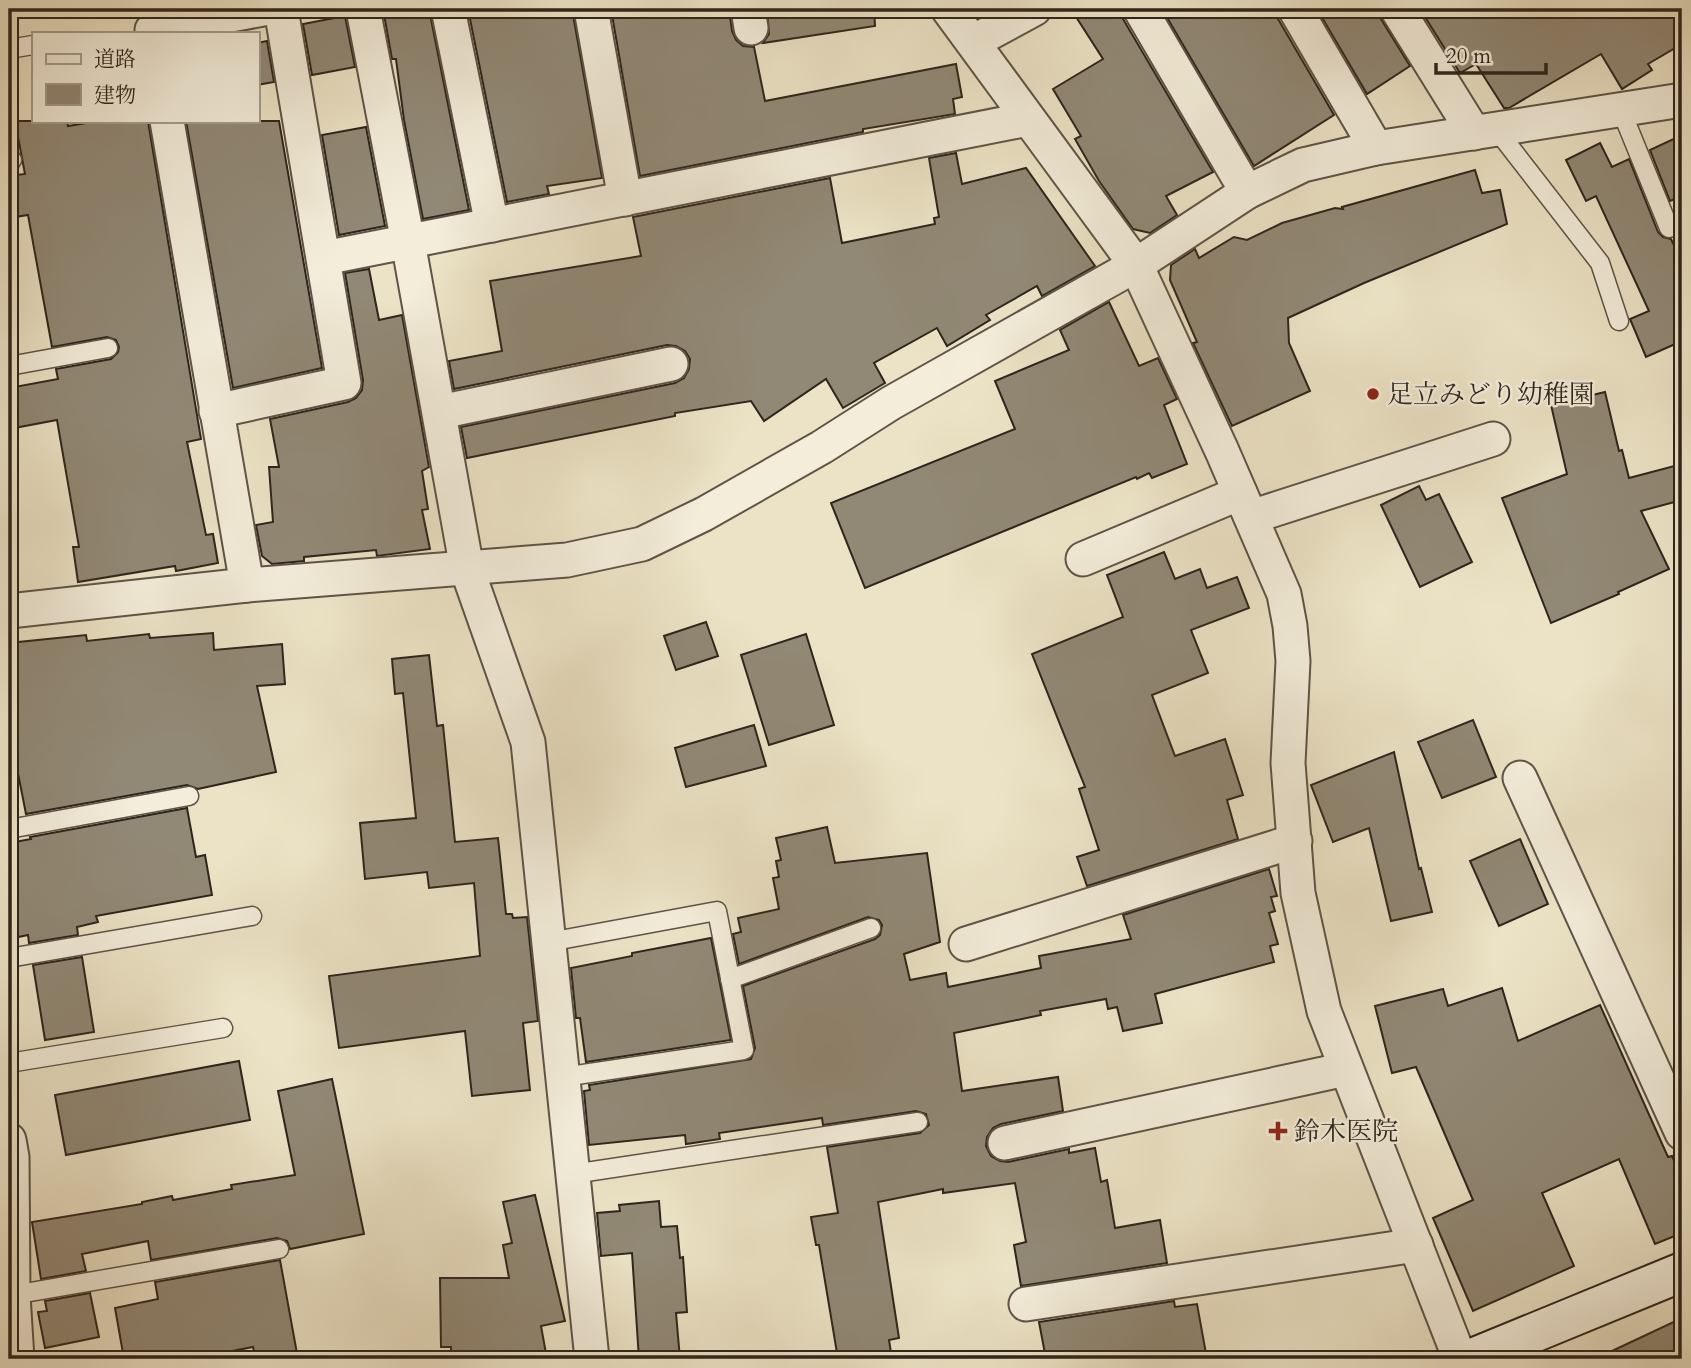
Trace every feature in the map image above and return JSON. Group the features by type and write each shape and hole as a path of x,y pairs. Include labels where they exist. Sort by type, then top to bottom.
{"street":[{"path":"151,24 263,9"},
{"path":"216,411 344,383 281,9"},
{"path":"363,9 440,412 467,569 528,742 592,1359"},
{"path":"448,9 492,225"},
{"path":"591,9 625,199"},
{"path":"948,9 1136,265 1284,594 1293,661 1288,763 1298,893 1324,1011 1460,1359"},
{"path":"973,41 1034,9"},
{"path":"1140,9 1247,192"},
{"path":"1295,9 1376,148"},
{"path":"1397,9 1485,131"},
{"path":"9,611 247,585 567,560 642,544 673,531 1136,265 1247,192 1303,165 1376,148 1682,100"},
{"path":"324,258 1028,120"},
{"path":"167,122 247,585"},
{"path":"440,412 671,364"},
{"path":"1083,559 1246,505 1493,439"},
{"path":"1520,778 1682,1133"},
{"path":"966,944 1295,841"},
{"path":"1005,1143 1346,1069"},
{"path":"9,1140 12,1157 13,1295 17,1359"},
{"path":"1026,1304 1416,1245"},
{"path":"1470,1359 1682,1272"}],"lane":[{"path":"9,49 32,45"},
{"path":"1621,110 1669,228 1682,222"},
{"path":"1485,131 1600,263 1619,321"},
{"path":"9,366 108,348"},
{"path":"9,829 188,796"},
{"path":"549,942 717,911 744,1050 563,1077"},
{"path":"9,958 251,916"},
{"path":"730,979 871,928"},
{"path":"9,1063 223,1028"},
{"path":"573,1174 918,1122"},
{"path":"13,1295 279,1249"}],"building":[{"path":"383,9 429,9 469,210 423,219 404,120 396,59 392,59"},
{"path":"468,9 572,9 602,178 547,186 549,194 507,202"},
{"path":"611,9 729,9 736,40 743,46 754,47 765,101 956,64 962,97 953,99 955,114 863,129 863,132 640,176"},
{"path":"767,9 874,9 875,26 763,43 769,34"},
{"path":"1071,9 1121,9 1123,19 1213,172 1166,196 1177,215 1150,233 1133,229 1099,181 1075,139 1081,136 1053,89 1103,59"},
{"path":"1162,9 1276,9 1278,19 1334,115 1254,166"},
{"path":"1317,9 1378,9 1381,19 1410,66 1367,94"},
{"path":"1420,9 1682,9 1682,44 1648,64 1652,70 1622,89 1601,54 1509,108 1504,108 1476,64 1460,73"},
{"path":"345,16 355,67 312,75 303,24"},
{"path":"267,41 274,82 259,85 259,43"},
{"path":"15,121 67,122 68,126 92,122 148,122 201,439 187,442 206,535 213,534 218,563 176,571 175,566 78,582 73,547 79,547 57,420 9,429 9,388 58,379 56,369 111,359 119,347 116,340 107,337 52,347 28,215 9,218 9,176 25,174"},
{"path":"279,121 322,368 233,388 186,122"},
{"path":"366,127 385,226 339,235 322,135"},
{"path":"1682,135 1682,196 1670,201 1650,150"},
{"path":"1600,143 1612,167 1629,159 1658,232 1671,239 1682,262 1682,341 1646,357 1630,319 1649,311 1596,196 1586,201 1566,160"},
{"path":"956,153 962,184 1026,168 1095,266 1042,296 1037,286 986,315 990,320 947,346 937,328 874,363 885,383 843,408 826,379 764,421 751,401 675,413 675,416 467,458 461,427 675,383 684,378 689,369 690,359 685,351 667,345 454,389 449,361 502,351 490,281 641,256 633,217 830,178 842,243 935,224 934,218 939,217 929,158"},
{"path":"1475,170 1482,193 1500,190 1507,224 1364,283 1288,318 1289,343 1310,391 1232,426 1193,343 1197,342 1170,280 1171,265 1195,249 1199,258 1234,237 1247,240 1282,223 1335,208 1343,209 1342,207"},
{"path":"369,269 379,320 402,315 429,467 422,471 428,509 422,510 430,549 377,556 376,550 304,557 304,561 272,564 262,556 256,525 273,522 269,467 279,467 270,419 348,402 356,398 362,390 363,380 345,273"},
{"path":"1109,302 1139,366 1158,358 1177,399 1164,405 1187,464 1152,478 1149,473 1137,479 1136,477 865,588 831,503 1015,429 995,381 1069,350 1060,330"},
{"path":"1605,392 1619,451 1622,450 1629,478 1682,464 1682,500 1641,511 1669,569 1551,623 1502,498 1567,474 1551,405"},
{"path":"1419,486 1426,500 1439,494 1472,562 1420,587 1381,505"},
{"path":"1164,552 1175,579 1200,569 1207,588 1237,577 1249,608 1191,630 1208,673 1152,695 1175,756 1225,739 1243,795 1227,800 1238,839 1087,886 1077,857 1099,850 1079,789 1085,787 1032,654 1123,617 1107,575"},
{"path":"706,622 718,656 676,670 664,636"},
{"path":"213,633 214,650 282,644 285,684 257,686 276,772 198,789 187,785 26,814 16,763 11,763 9,744 9,643 86,635 87,641 149,634 150,638"},
{"path":"806,634 834,725 769,745 741,655"},
{"path":"429,655 437,726 443,725 455,842 498,838 506,914 512,914 513,918 527,917 538,1021 523,1023 530,1090 472,1096 465,1031 339,1048 329,976 480,956 474,883 429,888 427,872 365,879 360,823 416,818 403,693 395,694 392,659"},
{"path":"1473,720 1496,777 1442,798 1418,742"},
{"path":"754,725 766,766 686,787 675,748"},
{"path":"1394,752 1419,869 1421,868 1432,912 1391,921 1369,828 1333,842 1311,785"},
{"path":"187,808 196,857 205,855 212,895 96,916 98,922 77,927 78,935 29,943 28,935 9,939 9,843"},
{"path":"827,827 835,863 927,853 940,942 904,954 910,980 946,973 948,987 1041,968 1039,956 1131,939 1123,915 1269,869 1277,896 1271,897 1275,911 1269,913 1278,944 1270,946 1274,962 1155,994 1162,1023 1123,1031 1117,1007 1108,1009 1106,999 1040,1011 1041,1015 954,1033 962,1091 1058,1077 1063,1111 993,1128 987,1137 986,1146 991,1156 1008,1162 1069,1149 1069,1153 1095,1148 1101,1182 1107,1180 1115,1228 1160,1220 1167,1263 1021,1286 1014,1245 1026,1242 1015,1183 943,1193 943,1189 878,1202 899,1338 889,1340 892,1359 838,1359 819,1245 816,1245 811,1217 838,1213 827,1147 920,1133 929,1125 926,1114 916,1111 823,1125 822,1118 719,1133 720,1139 686,1144 685,1135 589,1145 584,1091 590,1090 589,1085 751,1059 755,1048 743,986 880,935 882,925 879,920 868,917 739,964 733,934 741,932 738,918 779,909 773,878 779,877 776,861 781,860 776,838"},
{"path":"1520,839 1548,904 1499,926 1470,861"},
{"path":"711,938 731,1040 586,1062 580,1018 576,1018 571,968"},
{"path":"82,957 94,1032 45,1040 33,965"},
{"path":"1502,988 1518,1041 1600,1005 1668,1157 1672,1156 1682,1179 1682,1233 1655,1244 1619,1159 1542,1193 1574,1266 1473,1311 1433,1218 1473,1200 1416,1067 1392,1073 1375,1006 1443,989 1448,1006"},
{"path":"239,1061 250,1120 66,1155 55,1095"},
{"path":"332,1079 364,1234 290,1249 287,1241 277,1238 151,1260 148,1241 82,1254 86,1271 41,1279 32,1222 142,1204 172,1196 173,1200 232,1189 231,1185 295,1175 278,1091"},
{"path":"535,1195 565,1321 541,1326 547,1359 451,1359 451,1347 441,1347 440,1278 509,1278 503,1245 512,1243 503,1202"},
{"path":"659,1201 661,1227 677,1226 680,1258 683,1257 687,1312 676,1313 680,1359 639,1359 632,1253 601,1256 597,1213 620,1211 619,1205"},
{"path":"280,1260 298,1359 256,1359 253,1347 191,1359 124,1359 115,1308 158,1299 155,1282"},
{"path":"90,1293 99,1337 45,1348 38,1312 47,1311 45,1301"},
{"path":"1174,1301 1175,1307 1197,1304 1207,1359 1046,1359 1039,1322"},
{"path":"1682,1318 1682,1359 1595,1359"}],"place":[{"name":"足立みどり幼稚園","path":"1373,394"},
{"name":"鈴木医院","path":"1278,1131"}]}
